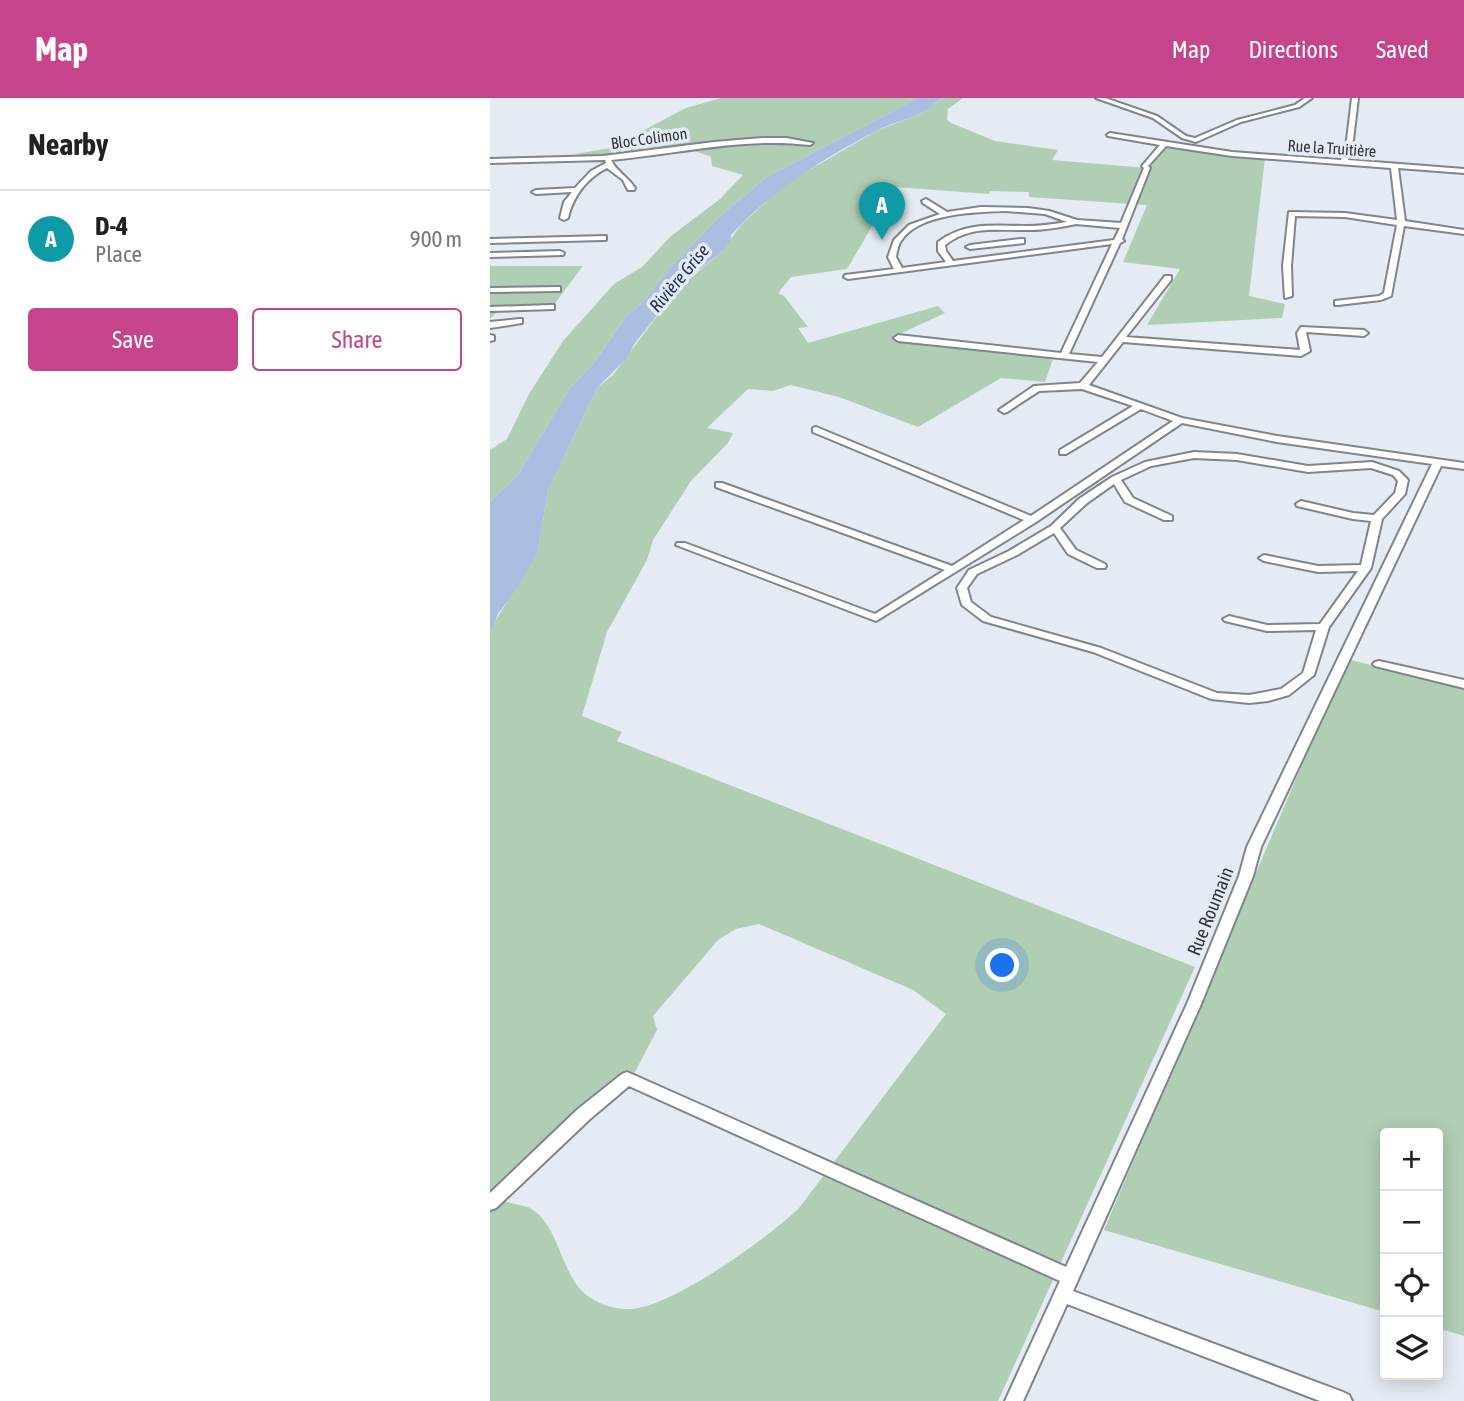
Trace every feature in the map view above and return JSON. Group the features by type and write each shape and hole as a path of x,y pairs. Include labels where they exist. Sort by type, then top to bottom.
{"street":[{"path":"1099,98 1155,117 1184,137 1196,140 1239,121 1297,106 1308,98"},
{"path":"1344,163 1355,98"},
{"name":"Rue la Truitière","path":"1110,135 1198,150 1464,171"},
{"name":"Bloc Colimon","path":"490,161 608,162 661,149 784,138 810,143"},
{"path":"1064,355 1120,241 1146,167 1164,144"},
{"path":"564,218 568,202 577,190 595,170 608,162 626,179 631,188"},
{"path":"1338,303 1387,297 1401,222 1394,166"},
{"path":"536,192 577,190"},
{"path":"926,201 945,214"},
{"path":"899,270 892,257 895,242 916,225 945,214 977,210 1032,211 1076,222 1124,226"},
{"path":"1288,296 1290,215 1345,215 1464,232"},
{"path":"951,264 942,251 942,244 967,229 1000,226 1033,228 1076,222"},
{"path":"490,241 603,239"},
{"path":"970,247 1021,241"},
{"path":"848,277 1120,241"},
{"path":"996,244 1007,257"},
{"path":"490,255 560,253"},
{"path":"1083,386 1168,278"},
{"path":"490,290 557,289"},
{"path":"490,309 551,307"},
{"path":"490,326 519,321"},
{"path":"1121,339 1301,353 1307,351 1301,333 1304,329 1364,333"},
{"path":"898,338 1104,359"},
{"path":"1004,410 1037,388 1083,386 1180,420 1277,439 1464,466"},
{"path":"1063,452 1140,406"},
{"path":"681,545 870,617 882,616 1032,520 1180,420"},
{"path":"816,430 1032,520"},
{"path":"1264,461 1277,439"},
{"path":"1209,454 1264,461 1308,469 1372,465 1396,473 1402,480 1403,487 1377,518 1366,568 1322,627 1312,665 1298,684 1268,697 1233,699 1196,690 1063,638 987,619 966,603 962,588 973,572 1013,553 1055,528 1083,501 1115,479 1148,464 1178,457 1209,454"},
{"name":"Rue Roumain","path":"1014,1401 1194,1004 1246,876 1254,847 1437,463"},
{"path":"1115,479 1129,500 1168,518"},
{"path":"719,485 954,570"},
{"path":"1301,504 1343,514 1377,518"},
{"path":"1055,528 1072,552 1101,566"},
{"path":"1264,558 1318,569 1366,568"},
{"path":"1229,619 1267,628 1322,627"},
{"path":"1379,664 1464,684"},
{"path":"490,1203 584,1114 627,1079 1070,1277"},
{"path":"1061,1294 1343,1401"}],"green space":[{"path":"721,98 918,98 767,177 718,218 670,268 640,305 627,315 594,363 570,388 518,475 490,502 490,450 507,439 529,394 563,341 614,284 642,267 671,236 720,199 743,175 712,166 711,157 679,148 646,148 602,157 576,154 610,148 686,108"},
{"path":"942,98 963,98 948,109 947,119 951,123 995,141 1058,150 1052,160 1147,168 1165,148 1265,158 1249,296 1285,304 1282,318 1147,325 1180,269 1123,262 1147,205 1029,197 1029,192 990,191 989,194 895,187 847,269 791,277 778,293 784,296 808,327 798,328 808,343 938,306 945,313 893,337 897,341 1054,356 1045,382 1001,378 918,427 839,397 791,385 773,391 748,389 707,428 733,433 728,443 691,481 653,540 647,560 607,632 582,716 622,732 617,741 1195,967 998,1401 490,1401 490,634 493,625 538,551 548,490 597,388 613,375 675,292 721,252 741,225 787,183 878,130 921,114","holes":["759,924 913,990 946,1014 799,1208 744,1252 672,1296 632,1309 611,1307 597,1302 585,1294 573,1280 552,1234 539,1215 530,1208 504,1201 635,1072 657,1030 653,1016 718,940 736,929"]},
{"path":"490,266 583,266 553,306 501,308 490,319"},
{"path":"1347,659 1464,688 1464,1336 1443,1330 1443,1128 1380,1128 1380,1311 1104,1230"}],"water":[{"name":"Rivière Grise","path":"918,98 942,98 923,112 880,129 839,151 764,203 731,235 730,242 721,252 682,284 635,343 626,359 597,388 548,490 538,551 520,584 498,614 490,634 490,502 518,475 570,388 594,363 627,315 640,305 670,268 718,218 767,177"}],"place":[{"name":"D-4","path":"882,240"}]}
